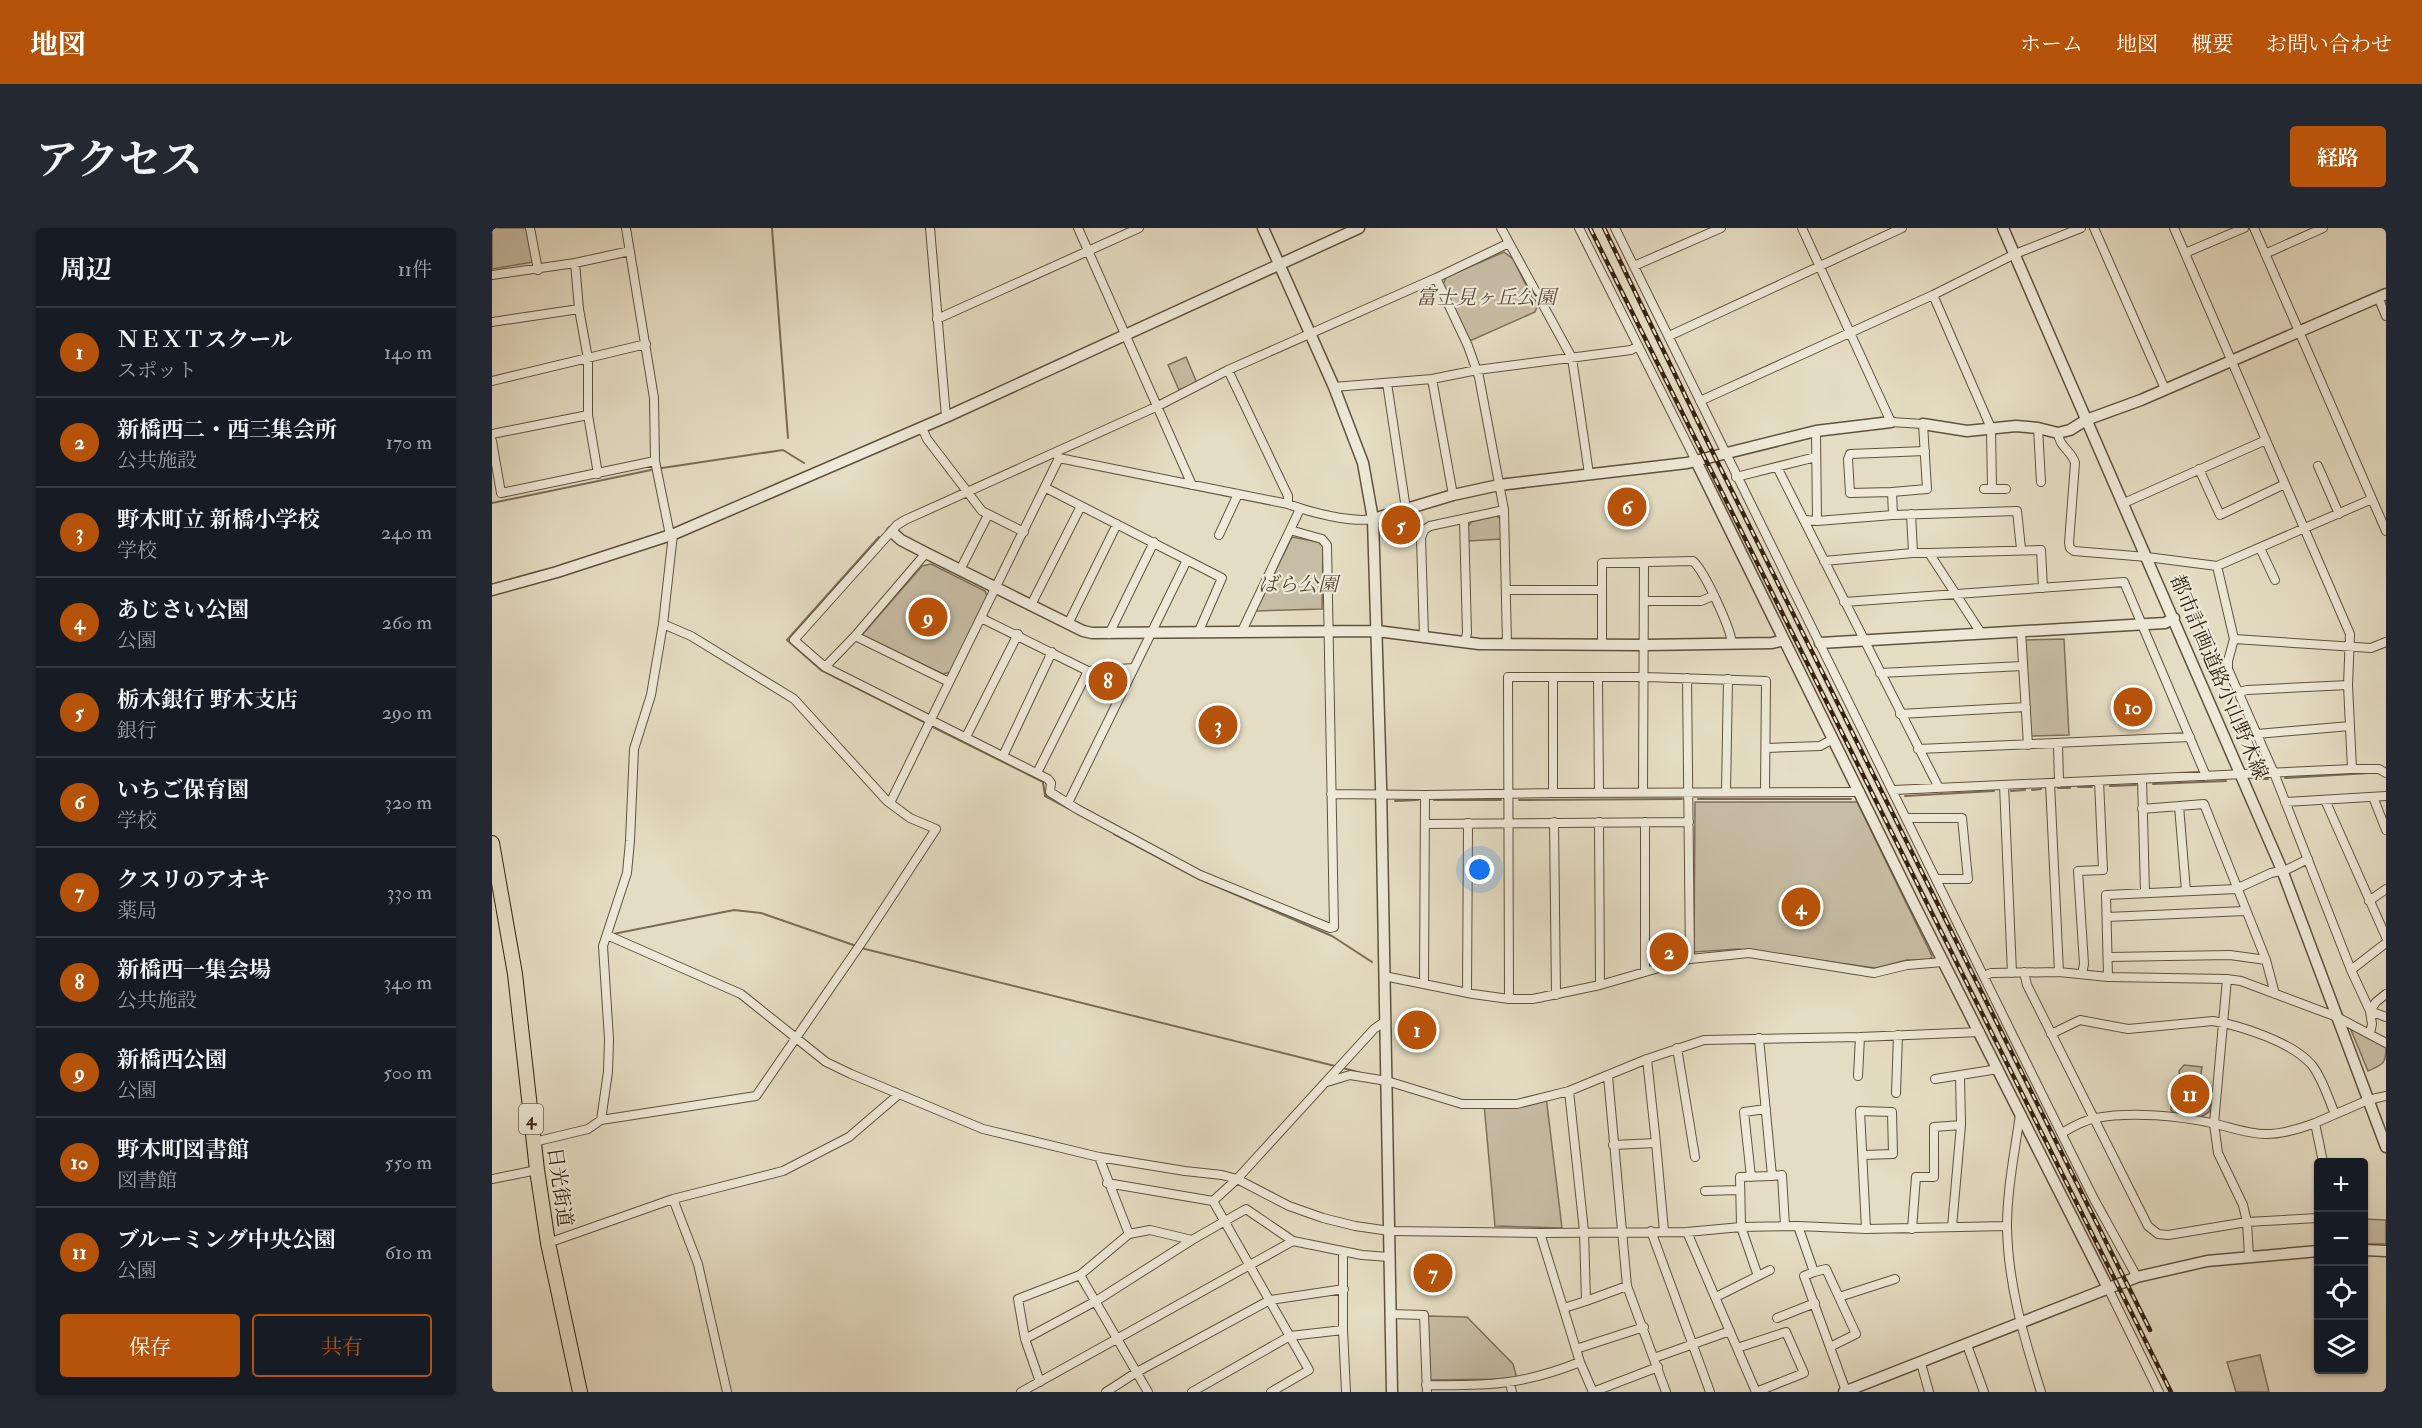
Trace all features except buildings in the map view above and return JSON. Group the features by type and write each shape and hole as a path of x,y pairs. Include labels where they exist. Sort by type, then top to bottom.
{"highway":[{"name":"日光街道","path":"492,843 496,896 515,974 537,1170 548,1243 580,1392"}],"street":[{"path":"530,228 538,270"},
{"path":"601,1120 608,1072 609,1038 603,946 627,873 634,749 651,695 663,624 671,535 655,461 654,398 626,228"},
{"path":"930,228 946,417"},
{"path":"1078,228 1192,485"},
{"path":"937,319 1139,228"},
{"path":"1263,228 1334,387 1363,463 1373,519 1381,795 1392,1392"},
{"path":"492,590 671,535 922,428 1359,228"},
{"path":"1501,228 1572,358 1588,474"},
{"path":"1579,228 2159,1392"},
{"path":"1615,228 2094,1199 2137,1277"},
{"path":"1634,266 1721,228"},
{"path":"1802,228 1891,422"},
{"path":"1669,336 1902,228"},
{"name":"都市計画道路小山野木線","path":"2003,228 2282,870 2386,1147"},
{"path":"1700,401 1933,295 2015,255 2082,228"},
{"path":"2094,228 2165,389"},
{"path":"2174,228 2350,634 2348,685 2352,769"},
{"path":"2185,253 2244,228"},
{"path":"2254,228 2386,531"},
{"path":"2265,254 2323,228"},
{"path":"1290,530 1322,539 1326,545 1334,927 1330,928 1200,875 1052,794 1050,780 825,667 794,640 905,520 1057,455 1228,370 1311,335 1509,243"},
{"path":"492,275 538,270 630,251"},
{"path":"575,263 579,309 588,359 588,415 598,474"},
{"path":"1437,278 1477,370 1504,510 1507,644"},
{"path":"1933,295 1991,428 1988,489 2006,489"},
{"path":"1057,455 1288,504 1300,509 1361,520 1373,519 1453,495 1499,485 1696,461 1816,431 1891,422 1967,431 2016,426 2058,433 2070,430 2086,420 2165,389 2382,295 2386,316"},
{"path":"492,322 579,309"},
{"path":"492,381 646,344"},
{"path":"1334,387 1432,379 1477,370 1631,350 1638,346"},
{"path":"1228,370 1288,496 1288,504"},
{"path":"1432,379 1453,495"},
{"path":"1387,383 1406,509"},
{"path":"492,434 588,415"},
{"path":"1923,424 1925,451 1927,489 1850,493 1848,459 1850,454 1925,451"},
{"path":"922,428 927,439 988,515 1024,532"},
{"path":"2038,428 2041,482"},
{"path":"1816,431 1817,521"},
{"path":"2058,433 2059,441 2073,458 2074,463 2070,548 2074,551 2217,566 2372,499"},
{"path":"2124,503 2266,440"},
{"path":"492,441 501,493 655,461"},
{"path":"890,803 1046,488 1057,455"},
{"path":"1736,477 1778,469 1816,457"},
{"path":"2318,466 2339,514"},
{"path":"1778,469 1939,788"},
{"path":"2199,469 2220,515 2285,484"},
{"path":"1046,488 1222,579 1198,633"},
{"path":"1892,492 1893,514"},
{"path":"1219,535 1238,494"},
{"path":"1031,605 1081,506"},
{"path":"1242,632 1300,509"},
{"path":"1424,636 1421,538 1424,530 1430,526 1504,510"},
{"path":"1804,520 1817,521 1893,514 2017,511 2020,549"},
{"path":"1911,514 1913,553"},
{"path":"960,570 988,515"},
{"path":"1464,520 1467,633 1465,642"},
{"path":"1068,624 1117,524"},
{"path":"892,532 901,540 926,553 1083,631 1109,634 1377,632 1465,642 1507,644 1645,645 1772,643 1784,640"},
{"path":"1109,634 1154,542"},
{"path":"2260,548 2276,580"},
{"path":"1824,561 1913,553 2041,550 2043,588"},
{"path":"825,667 855,636 926,553"},
{"path":"1929,553 1981,633"},
{"path":"1068,803 1187,560"},
{"path":"1602,644 1602,563 1693,561 1713,596 1731,634 1732,643"},
{"path":"1643,792 1644,562"},
{"path":"2217,566 2234,639 2228,669 2274,773 2351,970 2370,1011 2372,1024 2370,1034"},
{"path":"1844,602 1955,592 2124,582 2206,776"},
{"path":"1507,590 1602,590"},
{"path":"1644,601 1701,601 1713,596"},
{"path":"981,618 1018,634 1088,671 1134,668"},
{"path":"1820,643 2142,625 2165,623 2174,618"},
{"path":"534,1142 588,1130 601,1120 756,1096 862,942 936,829 910,818 890,803 794,699 692,636 663,624"},
{"path":"2021,631 2028,745"},
{"path":"966,737 1018,634"},
{"path":"855,636 949,682"},
{"path":"2234,639 2371,648 2386,642"},
{"path":"1003,756 1052,652"},
{"path":"1880,673 2023,666"},
{"path":"1037,773 1088,671"},
{"path":"1509,999 1508,677 1645,677 1766,681 1765,792"},
{"path":"1553,677 1553,792"},
{"path":"1598,677 1599,792"},
{"path":"1687,678 1690,958"},
{"path":"1726,792 1728,679"},
{"path":"2239,692 2348,685"},
{"path":"1900,714 2026,707"},
{"path":"2257,734 2350,726"},
{"path":"1918,749 2190,737"},
{"path":"1767,748 1820,746 1833,739"},
{"path":"2058,744 2054,783 2059,972"},
{"path":"1893,790 2352,769 2379,769 2386,773"},
{"path":"2142,779 2145,892"},
{"path":"2082,974 2084,964 2078,871 2103,870 2099,781"},
{"path":"2004,785 2012,973"},
{"path":"1331,794 1860,792"},
{"path":"1424,983 1425,795"},
{"path":"2285,802 2386,796"},
{"path":"2373,797 2386,830"},
{"path":"2325,800 2386,937"},
{"path":"2142,809 2204,804 2265,960 2275,994"},
{"path":"2180,806 2186,891"},
{"path":"1907,818 1962,818 1968,879 1937,879"},
{"path":"1554,822 1556,995"},
{"path":"1599,822 1600,985"},
{"path":"1645,971 1646,822"},
{"path":"1425,824 1689,822"},
{"path":"1467,992 1468,823"},
{"path":"2108,977 2106,895 2236,889 2308,859"},
{"path":"2369,901 2386,889"},
{"path":"2107,917 2245,911"},
{"path":"607,935 741,994 826,1062 898,1095 983,1129 1099,1157 1237,1179 1289,1206 1323,1218 1390,1232 1687,1232 1785,1226 1866,1229 2007,1226"},
{"path":"2351,970 2386,943"},
{"path":"1384,976 1509,999 1533,999 1600,985 1690,958 1749,953 1874,973 1907,965 1943,962"},
{"path":"2108,957 2230,955 2265,960"},
{"path":"2024,972 2027,985 2152,1231 2168,1235 2247,1222 2314,1218"},
{"path":"1984,976 2024,972 2059,972 2108,977 2227,979 2337,1017 2386,1042"},
{"path":"2227,979 2214,1124 2218,1153 2243,1205 2247,1222 2249,1257"},
{"path":"2370,1011 2386,994"},
{"path":"2370,1011 2386,1017"},
{"path":"2052,1034 2080,1020 2128,1029 2213,1021 2224,1023 2276,1041 2303,1057 2317,1073 2336,1114"},
{"path":"1213,1201 1237,1179 1374,1029 1384,1022"},
{"path":"1327,1082 1350,1075 1387,1081 1462,1104 1517,1104 1569,1091 1647,1059 1704,1041 1980,1032"},
{"path":"1896,1093 1898,1035"},
{"path":"1858,1077 1860,1037"},
{"path":"1759,1038 1772,1176"},
{"path":"1677,1048 1695,1157"},
{"path":"1647,1059 1664,1231"},
{"path":"1935,1079 1998,1069"},
{"path":"1608,1076 1627,1286 1666,1392"},
{"path":"1952,1227 1961,1125 1960,1076"},
{"path":"1569,1091 1584,1231 1586,1301"},
{"path":"548,1243 673,1199 783,1171 849,1137 898,1095"},
{"path":"2062,1133 2094,1118 2139,1114 2267,1134 2298,1129 2368,1100 2386,1096"},
{"path":"1751,1177 1744,1112 1766,1109"},
{"path":"1863,1155 1893,1154 1892,1112 1860,1111 1866,1229"},
{"path":"2020,1113 2011,1174 2007,1226 2009,1268 2019,1325 2041,1392"},
{"path":"2315,1123 2322,1158"},
{"path":"1912,1228 1916,1177 1934,1177 1934,1127 1961,1125"},
{"path":"1613,1145 1656,1143"},
{"path":"1099,1157 1107,1183 1129,1234"},
{"path":"492,1179 537,1170"},
{"path":"1758,1276 1741,1227 1740,1177 1782,1175 1785,1226"},
{"path":"1107,1183 1213,1201 1309,1370 1270,1392"},
{"path":"1705,1191 1740,1190"},
{"path":"673,1199 698,1264 727,1392"},
{"path":"1025,1339 1096,1301 1192,1240 1246,1209 1293,1242 1389,1257"},
{"path":"1798,1226 1814,1272"},
{"path":"1040,1382 1025,1339 1018,1299 1080,1275 1129,1234 1150,1230 1192,1240"},
{"path":"1651,1231 1710,1392"},
{"path":"1687,1232 1716,1297 1737,1348 1756,1392 1804,1373 1786,1332 1737,1348"},
{"path":"1540,1233 1580,1362 1593,1392 1658,1367"},
{"path":"1021,1392 1117,1337 1293,1242"},
{"path":"2368,1250 2386,1251"},
{"path":"1343,1251 1346,1392"},
{"path":"1830,1347 1856,1334 1826,1269 1804,1276 1845,1392 2137,1277 2207,1261 2314,1251"},
{"path":"1716,1297 1770,1270"},
{"path":"1080,1275 1149,1392"},
{"path":"1839,1297 1895,1279"},
{"path":"1564,1308 1627,1286"},
{"path":"1106,1392 1137,1372 1270,1300 1344,1289"},
{"path":"1777,1318 1815,1303"},
{"path":"1390,1314 1424,1315 1426,1388 1511,1388 1580,1362"},
{"path":"1576,1349 1644,1327"},
{"path":"1192,1392 1290,1336 1343,1330"},
{"path":"1654,1358 1730,1331"},
{"path":"1967,1345 1984,1392"},
{"path":"1921,1363 1929,1392"}],"green space":[{"path":"492,228 528,228 534,262 492,269"},
{"name":"富士見ヶ丘公園","path":"1504,252 1513,259 1537,307 1535,312 1468,340 1443,285 1446,277"},
{"path":"1186,357 1197,383 1179,390 1168,365"},
{"path":"1496,516 1502,519 1502,539 1468,541 1467,529 1471,522"},
{"name":"ばら公園","path":"1292,537 1318,542 1323,546 1322,609 1256,611"},
{"path":"931,564 985,591 988,599 950,672 943,674 862,635 922,566"},
{"path":"2064,639 2069,735 2031,736 2025,640"},
{"path":"1695,802 1857,802 1932,956 1930,960 1907,960 1875,968 1738,949 1694,952"},
{"path":"2353,1028 2386,1045 2385,1060 2381,1065 2368,1071 2351,1030"},
{"path":"2184,1065 2202,1067 2199,1086 2210,1087 2208,1096 2213,1097 2209,1112 2201,1117 2174,1113 2171,1110 2172,1091 2181,1084 2179,1071"},
{"path":"1546,1096 1562,1228 1495,1226 1484,1104"},
{"path":"2368,1219 2386,1220 2386,1244 2368,1244"},
{"path":"1428,1316 1467,1317 1513,1364 1517,1379 1430,1380"},
{"path":"2260,1355 2269,1392 2236,1392 2227,1362"}],"waterway":[{"path":"772,228 788,438"},
{"path":"662,468 783,450 804,463"},
{"path":"492,503 651,470"},
{"path":"879,537 787,640 821,670 926,723"},
{"path":"931,726 1043,782 1045,796 1075,812"},
{"path":"2285,778 2369,773"},
{"path":"2258,779 2268,779"},
{"path":"2153,784 2226,781"},
{"path":"2110,786 2136,785"},
{"path":"2078,787 2092,787"},
{"path":"2058,788 2070,788"},
{"path":"2032,790 2041,789"},
{"path":"2011,791 2025,790"},
{"path":"1905,796 1994,791"},
{"path":"1519,800 1682,799"},
{"path":"1698,799 1851,799"},
{"path":"1395,801 1418,800"},
{"path":"1434,800 1501,800"},
{"path":"1114,834 1199,879 1332,936 1372,962"},
{"path":"613,934 734,910 761,913 865,949 1335,1066"},
{"path":"1343,1068 1361,1073"}],"railway":[{"path":"1590,228 2171,1392"},
{"path":"1604,228 1715,457 2150,1330"}],"place":[{"name":"いちご保育園","path":"1627,507"},
{"name":"栃木銀行 野木支店","path":"1401,525"},
{"name":"新橋西公園","path":"928,617"},
{"name":"新橋西一集会場","path":"1108,681"},
{"name":"野木町図書館","path":"2133,707"},
{"name":"野木町立 新橋小学校","path":"1218,725"},
{"name":"あじさい公園","path":"1801,907"},
{"name":"新橋西二・西三集会所","path":"1669,952"},
{"name":"ＮＥＸＴスクール","path":"1417,1030"},
{"name":"ブルーミング中央公園","path":"2190,1094"},
{"name":"クスリのアオキ","path":"1433,1273"}]}
